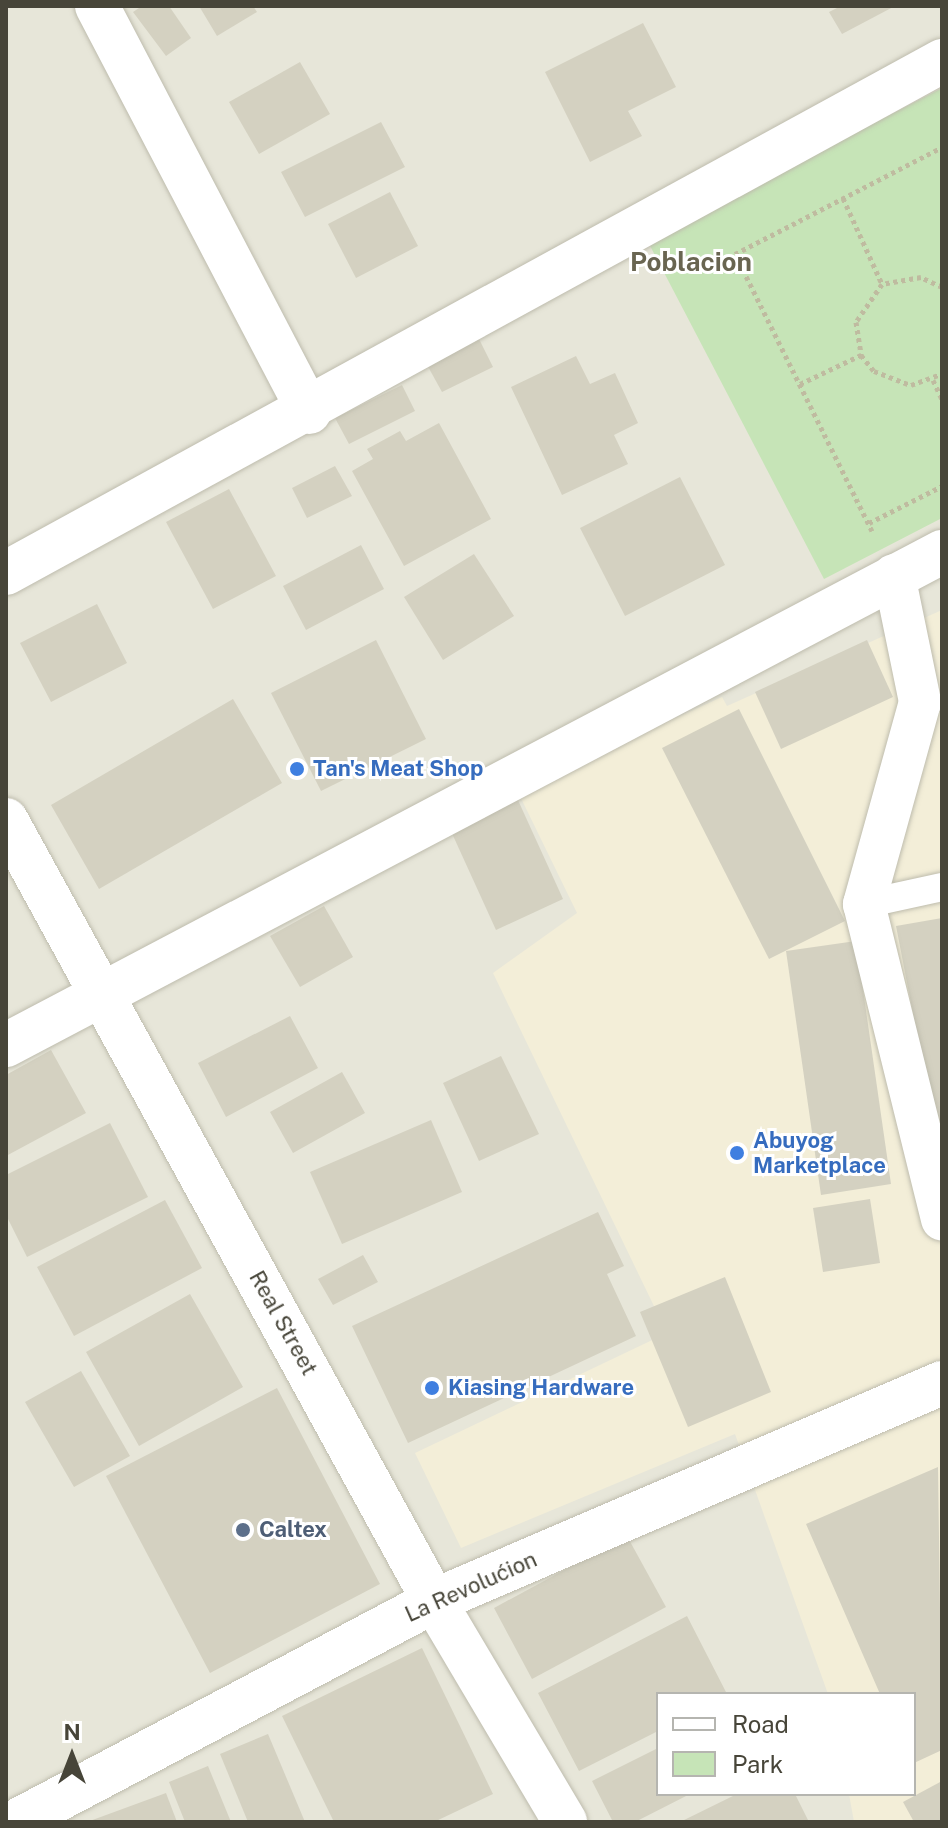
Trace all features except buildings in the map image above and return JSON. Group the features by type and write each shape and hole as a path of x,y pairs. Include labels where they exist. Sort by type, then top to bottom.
{"street":[{"path":"97,6 309,412"},
{"path":"6,573 309,412 942,61"},
{"path":"6,1045 942,552"},
{"path":"894,575 920,702 864,904 942,1219"},
{"name":"Real Street","path":"6,820 434,1601 565,1822"},
{"name":"La Revolućion","path":"15,1809 434,1601 942,1383"}],"lane":[{"path":"864,904 942,887"}],"path":[{"path":"894,575 735,254 942,147"},
{"path":"843,198 882,284"},
{"path":"942,287 921,277 882,284 856,322 861,355 894,383 933,380 942,374"},
{"path":"800,384 861,355"},
{"path":"933,380 942,399"},
{"path":"869,523 942,486"}],"shaded area":[{"path":"6,6 942,6 942,1822 6,1822"},
{"name":"Abuyog Marketplace","path":"942,610 942,1822 854,1822 849,1796 916,1796 916,1692 827,1692 735,1434 461,1548 415,1453 667,1333 493,973 577,913 517,790 722,697 727,706"}],"green space":[{"path":"942,88 942,518 824,579 647,240"}],"place":[{"name":"Tan's Meat Shop","path":"297,769"},
{"name":"Abuyog Marketplace","path":"737,1153"},
{"name":"Kiasing Hardware","path":"432,1388"},
{"name":"Caltex","path":"243,1530"}],"district":[{"name":"Poblacion","path":"691,262"}]}
